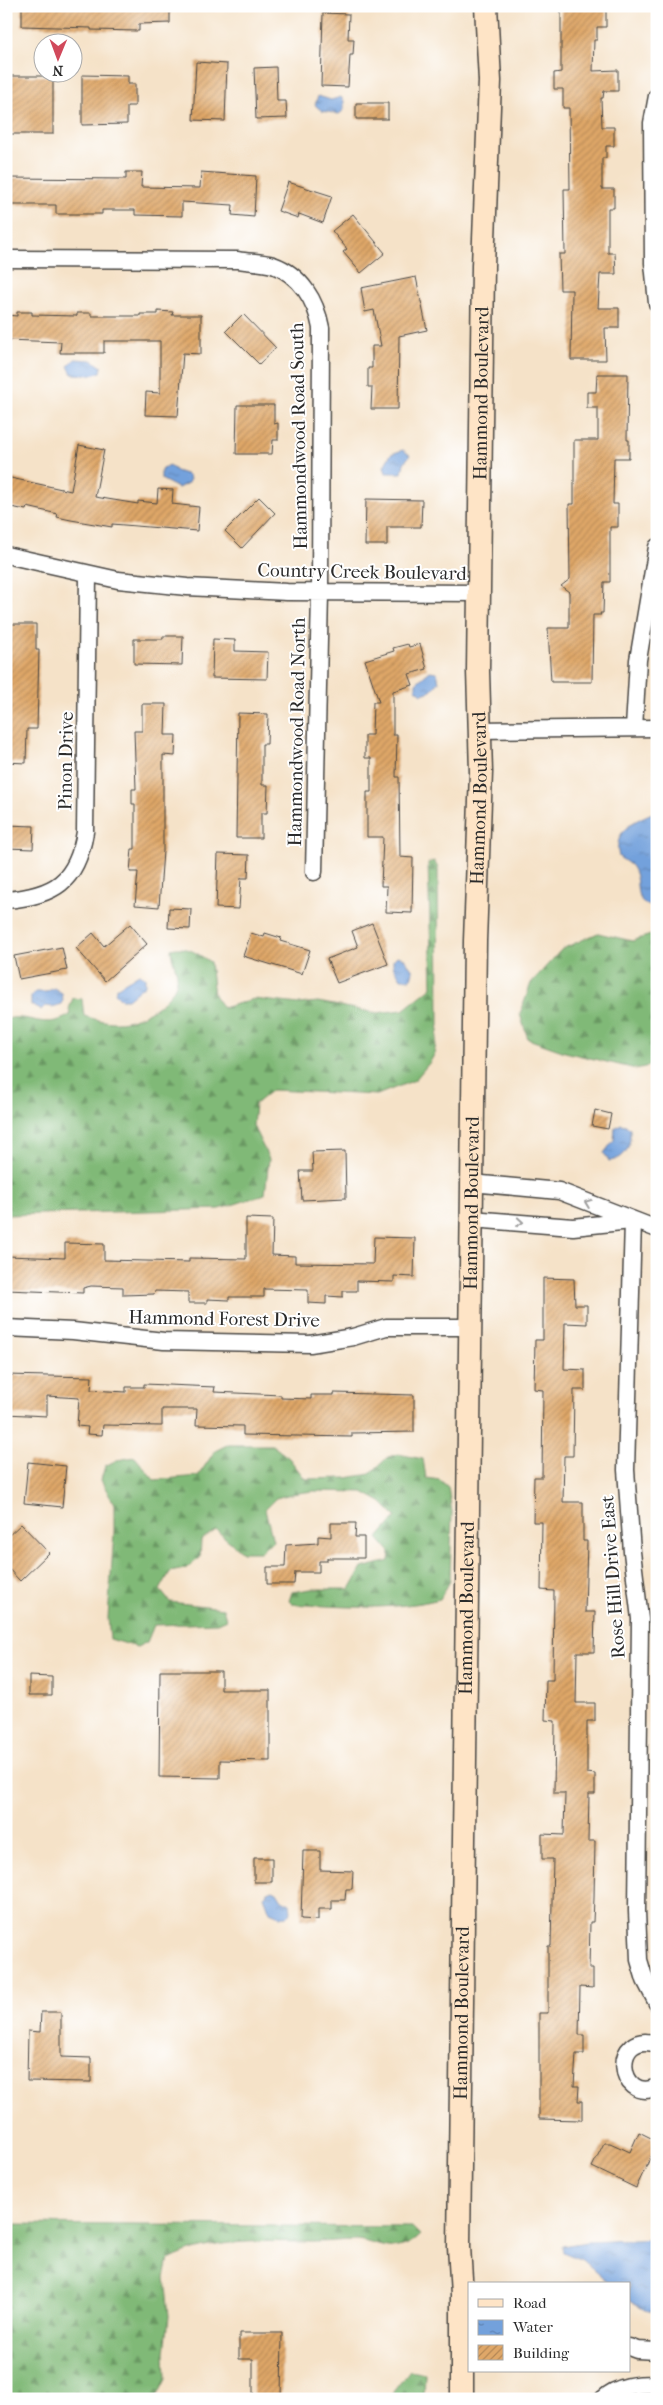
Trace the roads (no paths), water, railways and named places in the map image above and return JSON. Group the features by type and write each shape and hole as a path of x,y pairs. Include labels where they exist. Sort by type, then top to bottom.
{"street":[{"name":"Hammond Boulevard","path":"462,2399 465,2294 459,2246 471,1183 475,941 481,772 480,593 483,266 490,81 486,6"},
{"path":"657,96 652,123 654,263 657,303"},
{"name":"Hammondwood Road South","path":"6,259 238,260 272,265 299,282 311,297 321,328 320,593"},
{"path":"634,728 638,660 657,547"},
{"name":"Country Creek Boulevard","path":"6,556 88,575 187,587 320,593 480,593"},
{"name":"Pinon Drive","path":"6,900 33,898 52,891 72,872 82,849 85,832 88,575"},
{"name":"Hammondwood Road North","path":"314,872 320,593"},
{"path":"480,730 657,728"},
{"path":"471,1183 558,1192 657,1229"},
{"path":"471,1219 572,1227 633,1221"},
{"name":"Rose Hill Drive East","path":"633,1221 626,1470 632,1552 649,1618 636,1911 639,1960 645,1980 657,2002"},
{"name":"Hammond Forest Drive","path":"6,1328 73,1331 164,1341 310,1344 353,1337 386,1327 470,1327"},
{"path":"657,2044 644,2042 630,2049 623,2069 630,2083 637,2087 645,2090 657,2087"},
{"path":"630,2347 637,2350 657,2350"},
{"path":"603,2399 609,2393 635,2384 657,2384"}],"water":[{"path":"318,96 331,100 341,97 344,101 344,110 339,114 322,111 315,105"},
{"path":"75,359 92,360 102,367 101,372 92,375 72,374 68,366"},
{"path":"403,450 410,455 404,463 402,473 386,473 384,466 391,454"},
{"path":"169,465 176,471 188,475 190,479 188,483 178,488 161,479 161,470"},
{"path":"430,671 437,672 439,682 431,691 422,694 416,689 416,683"},
{"path":"657,811 657,908 648,905 639,897 635,873 631,866 619,857 618,847 622,833 628,827 641,818"},
{"path":"397,956 404,958 413,971 411,979 401,979 393,966 393,960"},
{"path":"139,974 145,977 145,985 128,999 121,999 115,993 116,988"},
{"path":"54,988 62,993 63,1000 61,1004 53,1007 45,1006 41,1010 31,1005 31,997 35,992 46,992"},
{"path":"621,1124 626,1125 630,1129 629,1146 620,1157 609,1161 604,1153 614,1140 615,1128"},
{"path":"273,1890 277,1892 282,1900 290,1904 291,1912 287,1916 270,1912 264,1896"},
{"path":"657,2239 657,2313 645,2310 630,2302 630,2282 607,2282 582,2260 563,2252 562,2246 587,2242"}]}
